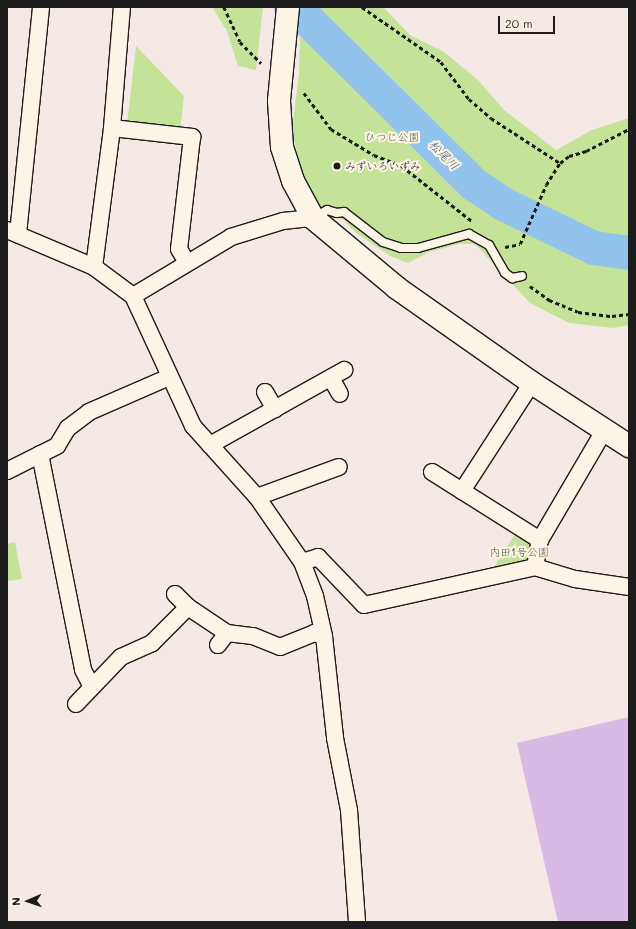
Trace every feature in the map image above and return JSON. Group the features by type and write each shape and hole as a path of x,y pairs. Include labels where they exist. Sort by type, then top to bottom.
{"street":[{"path":"41,7 13,232 94,267 133,296 169,378 193,426 257,497 302,562 316,596 324,636 335,738 349,810 357,922"},
{"path":"94,267 112,128 122,7"},
{"path":"288,7 279,102 282,147 293,181 313,218 397,288 532,383 629,446"},
{"path":"112,128 192,137 179,249 187,263"},
{"path":"133,296 231,237 254,228 313,218"},
{"path":"210,445 337,374 340,394"},
{"path":"7,470 57,446 68,428 89,412 169,378"},
{"path":"462,491 532,383"},
{"path":"265,392 275,409"},
{"path":"535,567 540,540 604,431"},
{"path":"40,454 83,670 92,687"},
{"path":"257,497 339,467"},
{"path":"432,472 540,540"},
{"path":"302,562 318,557 364,604 535,567 576,579 629,587"},
{"path":"175,594 223,639 253,636 280,647 314,633 324,636"},
{"path":"76,704 121,657 152,643 188,607"}],"lane":[{"path":"313,218 327,210 337,213 344,212 383,242 401,248 418,248 469,234 489,245 505,273 518,279 522,276"}],"path":[{"path":"224,7 240,42 261,63"},
{"path":"362,7 441,62 469,99 491,118 560,163"},
{"path":"304,93 331,129 374,155 402,166 475,224"},
{"path":"504,247 520,244 546,185 560,163 569,156 586,151 629,129"},
{"path":"499,242 504,247 522,276 537,292 565,308 590,314 629,314"}],"green space":[{"path":"212,7 263,7 256,70 238,66 227,31"},
{"name":"ひつじ公園","path":"301,7 383,7 410,35 444,52 478,80 504,110 556,150 592,130 629,118 629,325 614,328 569,323 530,303 475,244 459,244 429,252 408,263 390,256 355,232 343,219 324,217 300,166 292,129 299,73"},
{"path":"136,46 184,96 180,131 127,124"},
{"name":"内田1号公園","path":"515,534 532,546 531,558 525,564 491,572"},
{"path":"15,542 22,579 7,581 7,544"}],"building":[{"path":"629,717 629,922 558,922 517,743"}],"waterway":[{"name":"松尾川","path":"291,7 309,21 475,185 503,204 594,248 629,253"}],"place":[{"name":"みずいろいずみ","path":"337,166"}]}
